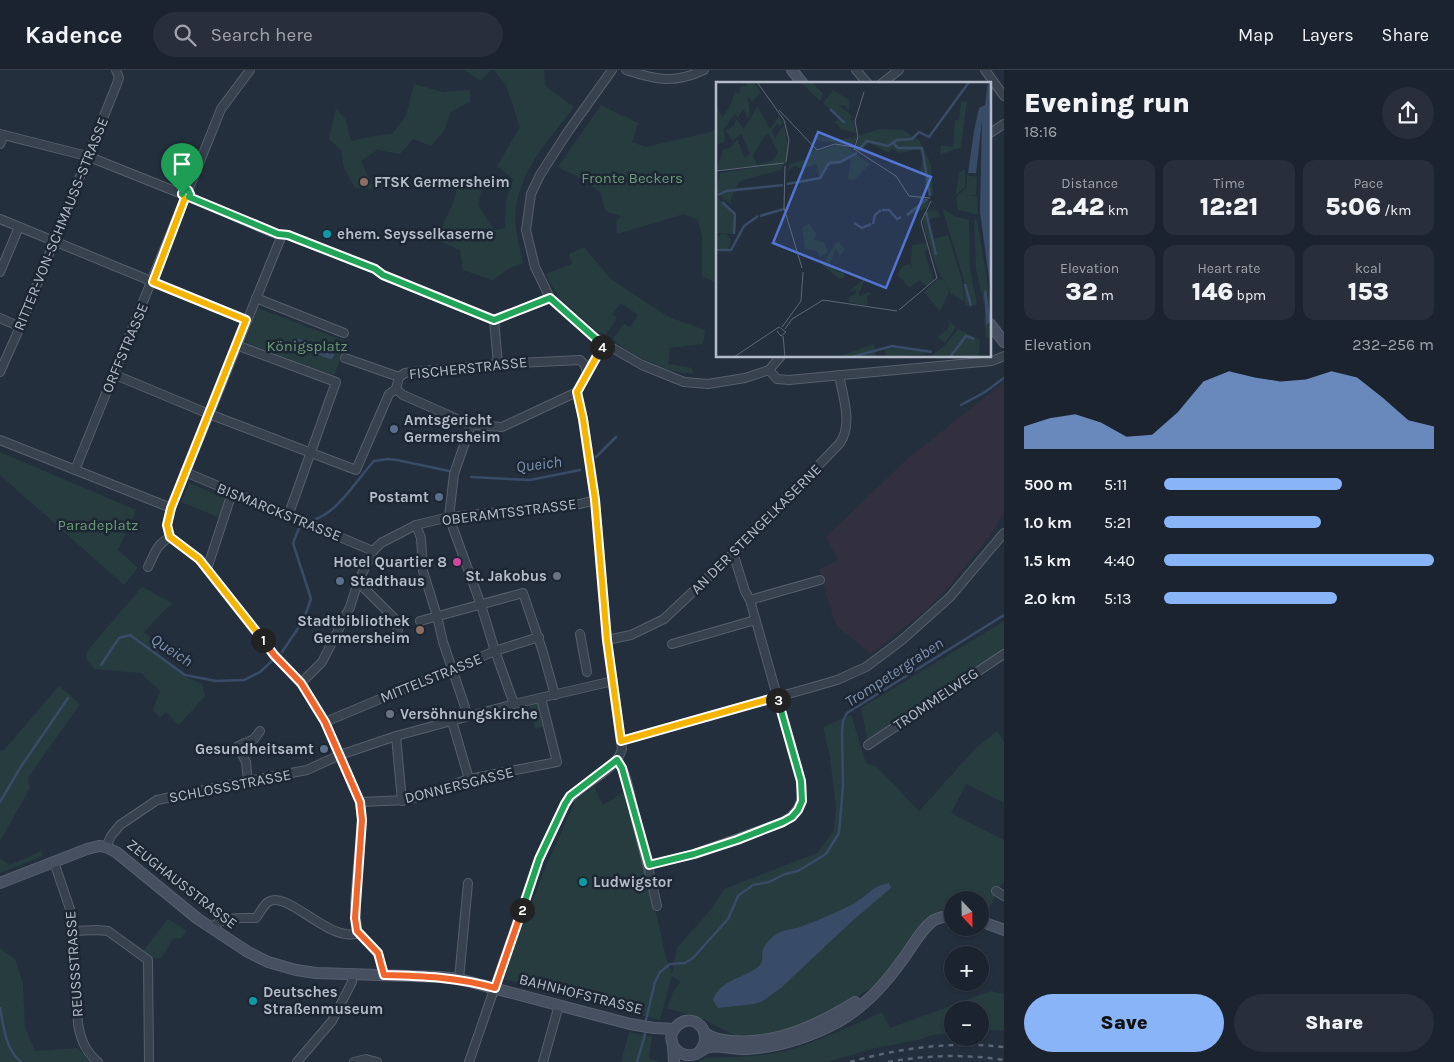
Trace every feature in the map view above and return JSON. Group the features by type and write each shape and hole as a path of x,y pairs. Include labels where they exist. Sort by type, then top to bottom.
{"street":[{"name":"ORFFSTRASSE","path":"75,470 113,374 153,282 221,109 250,70"},
{"path":"612,70 540,174 531,194 526,230 535,267 550,298 595,338 642,365 684,382 724,383 745,378 769,370 779,358"},
{"path":"626,70 649,78 662,80 690,76 704,70"},
{"path":"792,70 801,82"},
{"path":"856,70 866,82"},
{"path":"884,82 899,70"},
{"path":"985,70 1004,96"},
{"name":"RITTER-VON-SCHMAUSS-STRASSE","path":"0,372 20,327 116,86 118,72"},
{"path":"992,133 1004,124"},
{"path":"0,144 2,135 87,156 278,234 288,235 375,269 383,275 494,320 550,298"},
{"path":"0,219 246,320"},
{"path":"0,272 19,227"},
{"path":"282,235 185,472 171,508 167,525 170,537 196,556 274,655 301,683 325,722 360,802 362,820 355,918 358,932 378,953 384,975"},
{"path":"256,298 344,333"},
{"path":"0,318 20,327"},
{"path":"494,320 498,364"},
{"path":"992,327 1004,342"},
{"path":"396,389 403,395 471,425 502,427 577,392 604,343"},
{"path":"236,346 336,382 288,516"},
{"path":"769,370 777,379 782,380 992,361 1004,356"},
{"name":"FISCHERSTRASSE","path":"345,358 399,378 404,373 498,364 580,360 585,365 587,373"},
{"path":"113,374 209,414 356,470 389,394 396,389 399,378"},
{"name":"AN DER STENGELKASERNE","path":"607,640 631,635 664,620 829,456 845,436 846,420 839,375"},
{"path":"469,1062 539,859 565,804 570,796 617,760 620,754 621,741 607,640 595,500 577,392"},
{"path":"471,425 454,474 449,517 482,605 495,651 514,704"},
{"path":"0,440 171,508"},
{"name":"BISMARCKSTRASSE","path":"185,472 374,551"},
{"path":"207,569 232,493"},
{"name":"OBERAMTSSTRASSE","path":"301,683 322,662 350,607 358,582 374,551 381,543 416,525 449,517 580,504 595,500"},
{"path":"416,525 420,538 423,570 443,642 468,716"},
{"path":"621,741 837,680 866,667 909,634 950,597 1004,533"},
{"path":"148,567 157,547 170,537"},
{"path":"649,865 694,854 783,822 792,817 802,801 801,781 750,600 745,591 733,553"},
{"path":"750,600 820,580"},
{"path":"358,582 396,620 398,630"},
{"path":"420,621 523,592 539,637 555,695"},
{"path":"672,644 755,620"},
{"path":"580,634 587,672"},
{"name":"MITTELSTRASSE","path":"325,722 495,651 539,637"},
{"name":"TROMMELWEG","path":"868,745 1004,654"},
{"name":"SCHLOSSSTRASSE","path":"106,847 111,836 120,825 157,800 248,780 307,770 340,755 396,736 514,704 612,681"},
{"name":"DONNERSGASSE","path":"360,802 408,800 469,779 557,762 541,698"},
{"path":"452,720 469,779"},
{"path":"248,780 246,762 238,746 254,739 260,732"},
{"path":"396,736 402,801"},
{"path":"617,760 622,768 649,865 657,906"},
{"path":"0,883 93,848 106,847"},
{"name":"ZEUGHAUSSTRASSE","path":"106,847 116,852 211,928 248,952 268,962 296,970 352,975"},
{"name":"REUSSSTRASSE","path":"54,862 71,908 80,1031 86,1049 98,1062"},
{"path":"459,979 468,883"},
{"path":"996,891 1004,896"},
{"path":"211,928 227,919 256,918 268,902 276,900 289,904 328,928 343,934 350,935 358,932"},
{"name":"BAHNHOFSTRASSE","path":"652,1028 672,1043 681,1054 692,1056 708,1047 746,1049 773,1046 799,1039 840,1021 858,1008 896,969 926,928 935,920 944,917"},
{"path":"989,924 1004,930"},
{"path":"73,930 108,931 148,960 149,1062"},
{"path":"297,1062 332,1021 352,982 352,975"},
{"name":"BAHNHOFSTRASSE","path":"352,975 441,976 459,979 630,1024 640,1024 652,1028 674,1029 681,1023 690,1021 700,1025 705,1033 720,1040 745,1042 772,1039 796,1032 835,1014 883,984"},
{"path":"543,1062 559,1005"},
{"path":"674,1029 672,1043 674,1062"},
{"path":"692,1056 706,1043 705,1033"},
{"path":"354,1062 366,1059 377,1062"}],"shaded area":[{"path":"1004,382 1004,512 991,534 950,585 923,612 871,654 836,625 819,570 838,560 826,537 905,461"}],"green space":[{"path":"465,70 491,70 480,81"},
{"path":"494,70 544,70 545,86 574,107 532,163 521,188 515,217 523,263 510,268 493,280 463,270 460,250 436,240 455,198 459,178 484,180 478,205 494,230 505,228 506,200 513,179 497,166 520,127 506,85"},
{"path":"414,84 443,92 470,90 470,102 451,112 444,131 431,146 413,139 400,154 377,150 361,161 374,189 355,188 344,168 341,150 329,139 336,108 346,120 351,141 392,134 406,116"},
{"name":"Fronte Beckers","path":"601,105 638,123 632,142 646,147 716,130 716,283 702,276 702,236 698,220 684,214 617,234 616,221 621,216 605,211 600,192 583,180 558,167"},
{"path":"584,247 611,279 669,317 705,330 703,344 670,348 668,364 692,368 693,374 677,372 662,367 642,359 617,344 613,339 624,324 630,327 638,315 621,303 612,314 617,318 606,334 598,332 559,298 545,274 572,264 569,254"},
{"name":"Königsplatz","path":"258,308 347,342 334,376 245,342"},
{"name":"Paradeplatz","path":"0,452 136,510 118,550 138,568 124,585 0,475"},
{"path":"189,483 227,499 220,518 181,502"},
{"path":"142,587 172,603 144,632 162,646 156,655 186,677 202,684 205,696 179,725 166,712 160,717 153,710 160,691 141,673 94,669 86,658 87,651"},
{"path":"1004,621 1004,652 868,742 861,708"},
{"path":"59,686 80,704 28,778 30,788 0,841 0,751 4,750"},
{"path":"541,701 546,726 535,729 529,704"},
{"path":"851,715 866,763 877,767 919,811 976,748 997,731 1004,742 1004,803 966,784 951,813 1004,840 1004,882 1000,886 989,909 989,891 944,891 944,909 925,920 880,980 854,1000 796,1030 743,1040 703,1019 667,1008 673,992 680,982 672,976 660,1020 504,979 507,966 546,866 576,800 594,787 603,805 625,791 642,848 666,958 672,974 677,948 712,908 724,889 817,853 833,832 836,809 830,757 823,727"},
{"path":"41,851 43,856 0,873 0,858 10,865"},
{"path":"168,919 187,931 181,938 173,939 161,958 152,958 143,951"},
{"path":"0,948 15,959 23,983 25,1028 35,1051 78,1048 90,1062 0,1062"},
{"path":"991,991 1004,994 1004,1030 989,1031 989,1001 964,1001"},
{"path":"944,1008 944,1034 871,1049 828,1062 699,1062 705,1058 760,1055 793,1049 882,1012 890,1028"},
{"path":"629,1032 652,1037 649,1058 659,1062 621,1062"}],"water":[{"path":"889,883 891,888 851,922 782,987 763,1001 754,1004 718,1008 713,1000 716,994 725,984 761,964 764,948 775,935 807,925 834,913 858,901 878,886"}],"waterway":[{"path":"298,343 330,355"},
{"name":"Queich","path":"961,405 985,392 1004,378"},
{"name":"Queich","path":"596,457 616,437"},
{"name":"Queich","path":"313,520 322,516 339,503 374,461 397,460 449,471"},
{"name":"Queich","path":"471,477 530,480 580,470"},
{"name":"Queich","path":"282,652 303,621 311,599 293,543 299,528 302,526"},
{"name":"Trompetergraben","path":"645,1024 655,982 660,972 670,964 685,963 693,958 728,919 738,896 753,885 769,882 785,874 798,871 826,854 839,833 843,786 842,732 843,721 847,713 1004,615"},
{"name":"Queich","path":"101,665 119,638 130,635 185,675 216,681 244,680 260,672 272,661"},
{"name":"Queich","path":"0,802 20,768 68,698"},
{"name":"Queich","path":"0,1008 8,1044 21,1062"},
{"name":"Trompetergraben","path":"637,1062 645,1029"}],"railway":[{"path":"850,1062 888,1053 946,1045 1004,1047"},
{"path":"888,1062 946,1056 1004,1060"}],"place":[{"name":"FTSK Germersheim","path":"364,182"},
{"name":"ehem. Seysselkaserne","path":"327,234"},
{"name":"Amtsgericht Germersheim","path":"394,429"},
{"name":"Postamt","path":"439,497"},
{"name":"Hotel Quartier 8","path":"457,562"},
{"name":"St. Jakobus","path":"557,576"},
{"name":"Stadthaus","path":"340,581"},
{"name":"Stadtbibliothek Germersheim","path":"420,630"},
{"name":"Versöhnungskirche","path":"390,714"},
{"name":"Gesundheitsamt","path":"324,749"},
{"name":"Ludwigstor","path":"583,882"},
{"name":"Deutsches Straßenmuseum","path":"253,1001"}],"route":[{"path":"188,190 190,193 189,197 278,234 288,235 375,269 383,275 494,320 550,298 595,338 604,343 577,392 595,500 607,640 621,741 777,697 803,794 800,806 792,817 737,840 694,854 649,865 622,768 617,760 570,796 565,804 539,859 495,988 441,976 384,975 378,953 357,931 355,902 362,820 360,802 325,722 301,683 274,655 199,559 173,540 168,532 167,525 171,508 246,320 153,282 185,198 182,194 183,191 188,190"}]}
